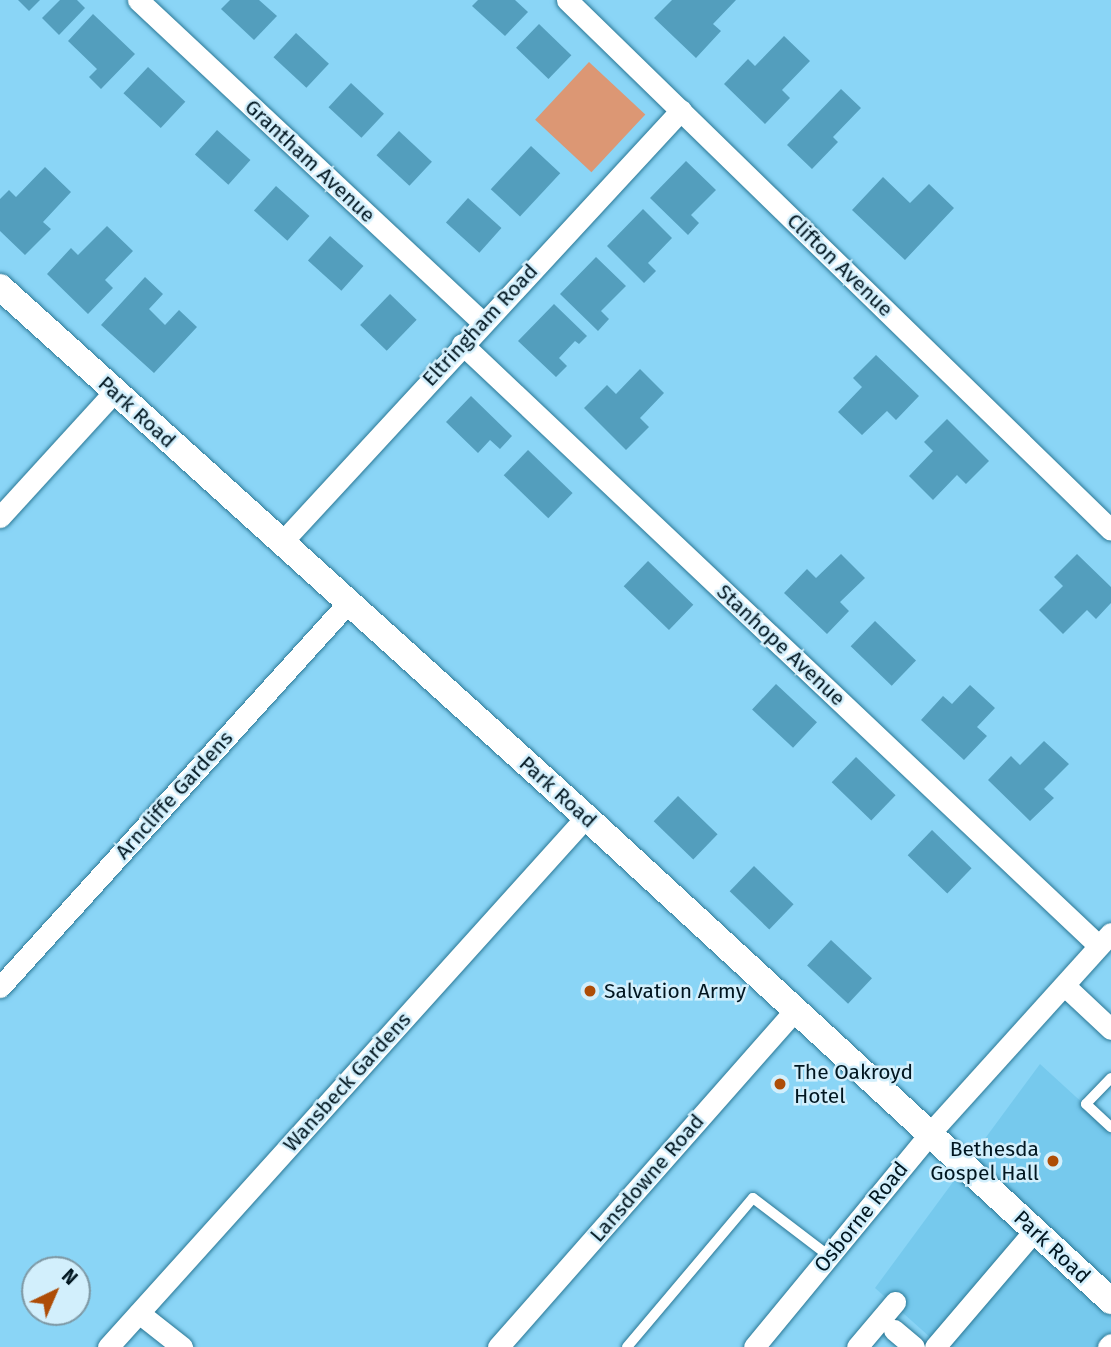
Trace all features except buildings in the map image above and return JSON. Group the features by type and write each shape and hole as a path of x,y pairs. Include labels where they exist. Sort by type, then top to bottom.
{"street":[{"name":"Grantham Avenue","path":"138,0 482,322"},
{"name":"Clifton Avenue","path":"567,0 1111,530"},
{"name":"Eltringham Road","path":"282,542 482,322 681,110"},
{"name":"Park Road","path":"0,287 586,817 931,1132 1111,1301"},
{"name":"Stanhope Avenue","path":"462,344 1105,940"},
{"path":"0,517 114,392"},
{"name":"Arncliffe Gardens","path":"0,987 348,603"},
{"name":"Wansbeck Gardens","path":"108,1347 586,817"},
{"name":"Osborne Road","path":"754,1347 931,1132 1105,940"},
{"path":"1065,986 1111,1029"},
{"name":"Lansdowne Road","path":"498,1347 796,1009"},
{"path":"935,1347 1034,1231"},
{"path":"857,1347 895,1302"},
{"path":"139,1313 182,1347"},
{"path":"894,1330 914,1347"}],"lane":[{"path":"1111,1078 1086,1104 1111,1127"},
{"path":"627,1347 753,1198 828,1256"}],"shaded area":[{"path":"589,62 645,115 591,172 535,120"},
{"path":"1040,1064 1111,1129 1111,1347 941,1347 875,1288"}],"place":[{"name":"Salvation Army","path":"590,991"},
{"name":"The Oakroyd Hotel","path":"780,1084"},
{"name":"Bethesda Gospel Hall","path":"1053,1161"}]}
